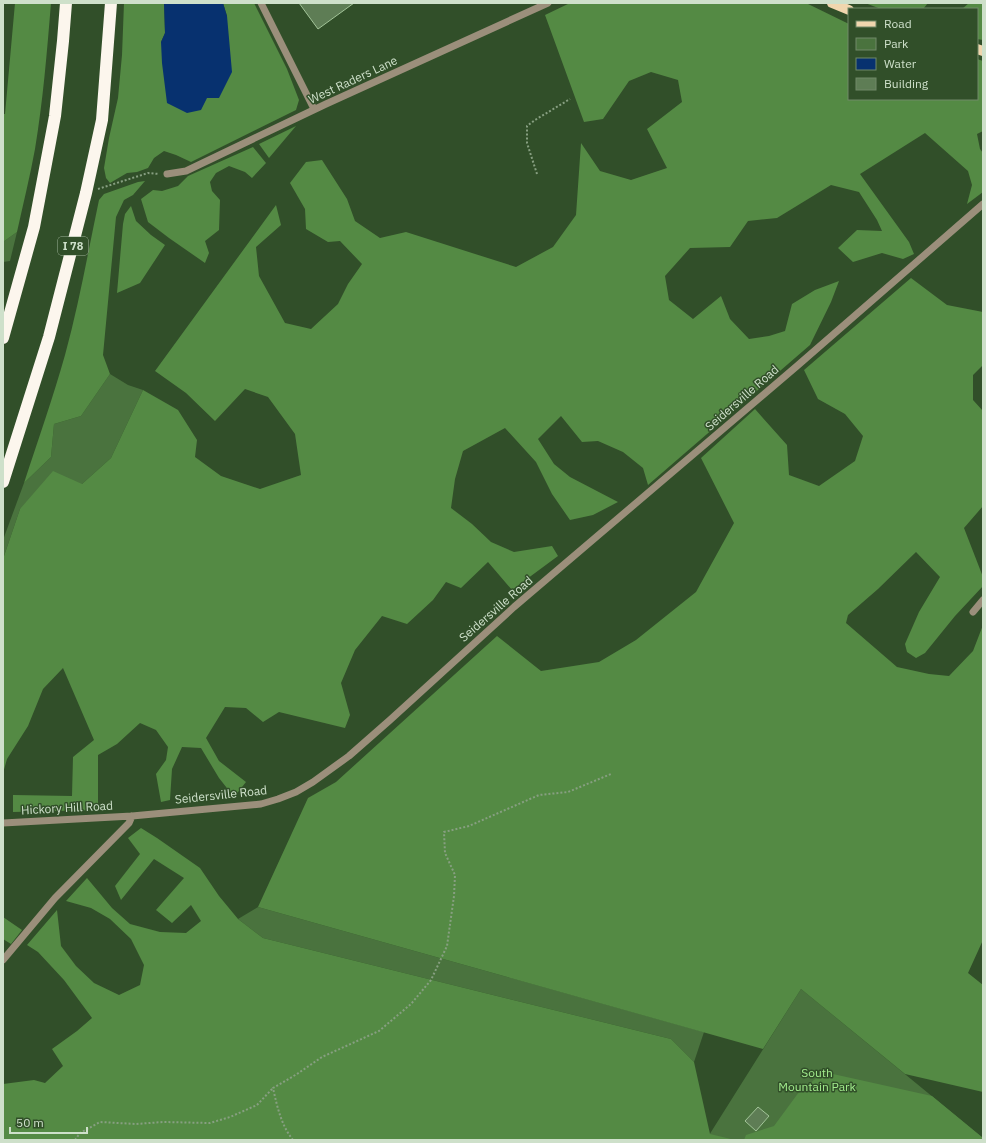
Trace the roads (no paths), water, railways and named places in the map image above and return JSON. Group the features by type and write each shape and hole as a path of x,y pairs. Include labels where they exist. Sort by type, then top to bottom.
{"highway":[{"path":"3,338 37,212 55,116 66,3"},
{"name":"I 78","path":"3,482 49,337 86,193 102,120 111,3"}],"main road":[{"path":"832,3 848,10"}],"street":[{"path":"262,3 314,110"},
{"name":"West Raders Lane","path":"167,174 186,171 314,110 548,3"},
{"name":"Seidersville Road","path":"132,816 260,804 278,800 313,782 355,751 513,608 797,366 983,204"},
{"path":"973,612 983,600"},
{"path":"3,960 55,898 129,823 132,816"},
{"name":"Hickory Hill Road","path":"3,823 132,816"}],"water":[{"path":"164,3 223,3 227,16 232,72 219,98 207,98 201,110 187,113 167,103 161,42 165,33"}],"park label":[{"name":"South Mountain Park","path":"817,1080"}]}
